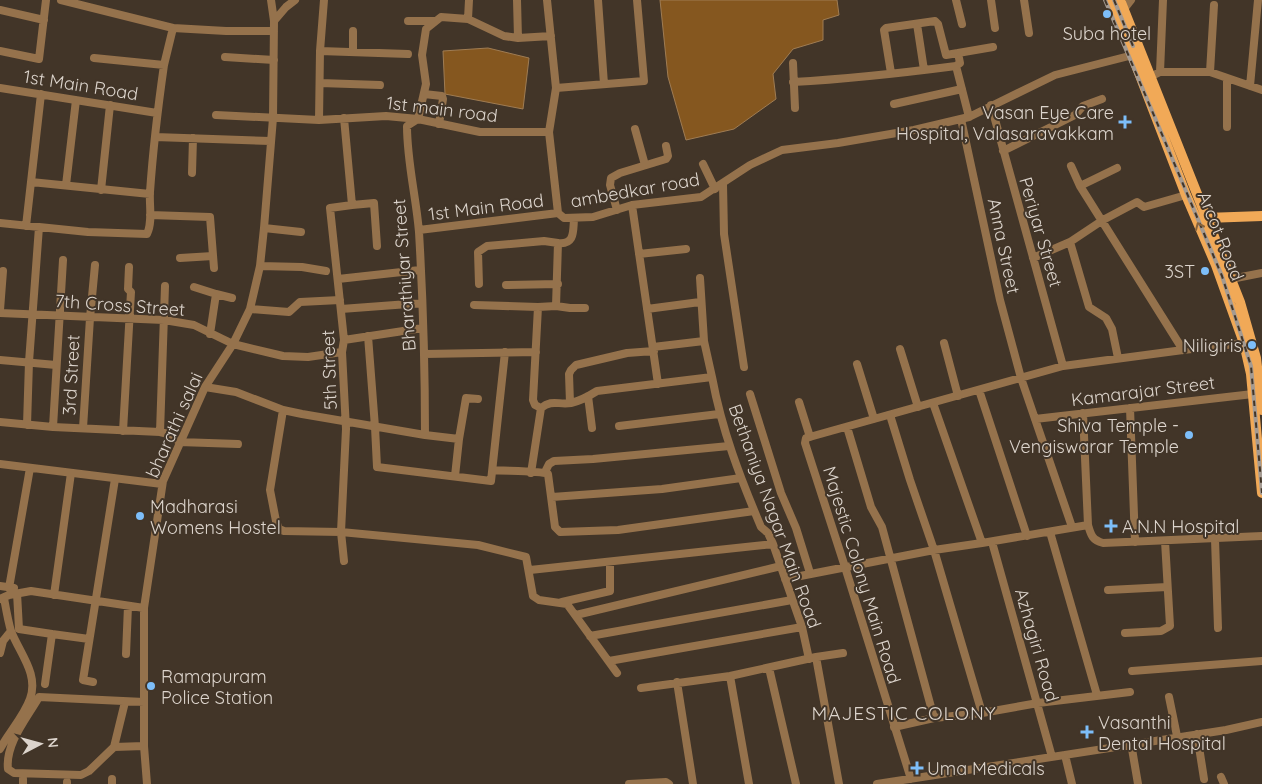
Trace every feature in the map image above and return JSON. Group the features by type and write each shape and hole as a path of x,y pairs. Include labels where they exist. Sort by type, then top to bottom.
{"main road":[{"name":"Arcot Road","path":"1111,0 1133,55 1151,77"},
{"name":"Arcot Road","path":"1122,4 1151,77 1180,165 1186,195 1227,280 1259,358 1262,410"},
{"name":"Arcot Road","path":"1180,165 1206,218 1227,280 1244,343 1251,374 1262,493"},
{"path":"1206,218 1262,216"}],"street":[{"path":"0,52 40,59 46,0"},
{"path":"61,0 173,28 274,31"},
{"name":"bharathi salai","path":"147,784 144,746 144,608 162,484 205,387 233,344 250,309 260,266 272,118 274,21 271,0"},
{"path":"274,21 295,0"},
{"path":"319,120 320,51 324,0"},
{"path":"468,0 468,19"},
{"path":"517,0 518,38"},
{"name":"ambedkar road","path":"547,0 556,88 549,132 558,213 564,218 574,219 594,217 632,205 701,197 750,165 782,150 914,130 965,118 1055,74 1133,55"},
{"path":"598,0 604,84"},
{"path":"556,88 644,81 637,0"},
{"path":"956,0 962,24"},
{"path":"991,0 995,28"},
{"path":"1024,0 1029,33"},
{"path":"1122,4 1131,0"},
{"path":"1163,0 1151,77 1210,72 1262,90"},
{"path":"1250,86 1258,0"},
{"path":"1210,72 1214,4"},
{"path":"0,10 44,20"},
{"path":"418,119 426,84 422,55 426,29 441,17 468,19 504,36 518,38 551,36"},
{"path":"408,21 435,21"},
{"path":"891,73 884,28 937,22 946,54 993,47"},
{"path":"916,24 924,70"},
{"path":"0,223 88,232 147,234 150,228 150,194 157,113 164,65 173,28"},
{"path":"353,30 353,52"},
{"path":"320,51 408,54"},
{"path":"793,82 956,66 960,63 958,53"},
{"path":"225,57 274,60"},
{"path":"94,58 164,65"},
{"path":"793,63 795,108"},
{"name":"Anna Street","path":"956,66 962,89 965,118 1000,300 1021,378 1072,527"},
{"path":"1227,78 1227,126"},
{"path":"320,83 380,85"},
{"name":"1st Main Road","path":"0,88 157,113"},
{"path":"894,104 962,89"},
{"path":"26,226 41,94"},
{"path":"424,94 442,96 439,124"},
{"path":"1003,151 1075,115 1084,106 1102,99"},
{"path":"66,186 76,100"},
{"path":"100,190 110,105"},
{"name":"Periyar Street","path":"991,105 1063,366"},
{"name":"1st main road","path":"216,115 319,120 386,116 418,119 480,132 549,132"},
{"path":"344,118 352,205 374,203 377,246"},
{"name":"Bharathiyar Street","path":"418,119 407,126 407,147 419,230 425,354 425,435"},
{"path":"635,129 645,165"},
{"path":"155,137 270,141"},
{"path":"192,173 193,138"},
{"path":"617,210 610,185 611,178 620,173 668,158 666,146"},
{"path":"703,164 715,189"},
{"path":"1071,166 1080,186 1183,350"},
{"path":"1080,186 1117,168"},
{"path":"31,182 150,194"},
{"path":"723,184 724,234 744,367"},
{"path":"1033,258 1070,242 1102,220 1137,202 1144,207 1186,195"},
{"name":"5th Street","path":"344,561 341,532 346,421 342,352 344,340 330,208 352,205"},
{"path":"632,205 658,384"},
{"name":"1st Main Road","path":"419,230 558,213"},
{"path":"150,215 210,217 214,268"},
{"path":"479,284 478,252 483,248 487,246 544,241 565,244 573,236 574,219"},
{"path":"27,425 29,362 39,227"},
{"path":"264,228 301,232"},
{"path":"1070,242 1089,307 1106,318 1112,329 1118,358"},
{"path":"556,306 558,243"},
{"path":"639,254 686,249"},
{"path":"180,258 213,256"},
{"path":"53,426 63,260"},
{"name":"3rd Street","path":"83,428 95,265"},
{"path":"260,266 302,267 326,271"},
{"path":"123,431 131,292 128,289 129,268"},
{"path":"338,279 420,270"},
{"path":"0,311 4,271"},
{"path":"1227,280 1262,273"},
{"name":"Bethaniya Nagar Main Road","path":"700,278 700,302 704,340 719,414 729,446 761,528 768,532 773,544 802,627 812,658 839,784"},
{"path":"506,285 558,284"},
{"path":"160,432 165,286"},
{"path":"194,288 232,298"},
{"path":"210,334 216,294"},
{"path":"250,309 289,312 300,302 340,300"},
{"path":"647,309 700,302"},
{"path":"341,309 422,303"},
{"path":"474,305 585,308"},
{"path":"538,307 533,400 540,408"},
{"name":"7th Cross Street","path":"0,311 32,315 164,320 194,325 233,344 283,356 308,357 342,352"},
{"path":"344,340 423,328"},
{"path":"368,336 376,427 377,467 492,482 505,352"},
{"path":"570,403 569,374 576,365 627,353 704,340"},
{"path":"944,343 958,396"},
{"path":"809,437 1063,366 1244,343"},
{"path":"900,350 918,407"},
{"path":"425,354 536,352"},
{"path":"0,360 56,364"},
{"path":"856,364 874,419"},
{"path":"532,473 540,408 548,402 570,403 597,391 712,377"},
{"path":"205,387 236,392 283,410 376,427 458,439"},
{"path":"979,390 1027,536"},
{"path":"750,394 781,493 796,528 810,573"},
{"name":"Kamarajar Street","path":"1035,419 1253,394"},
{"path":"588,396 592,428"},
{"path":"455,476 458,439 466,398 478,400"},
{"name":"Majestic Colony Main Road","path":"799,402 809,437 805,440 805,443 846,567 911,779"},
{"path":"933,403 982,544"},
{"path":"1130,408 1135,542"},
{"path":"283,410 270,490 279,528 284,531 341,532 478,545 526,558 530,570 532,593 535,599 567,604 617,673"},
{"path":"1083,413 1088,525 1092,538 1095,541 1103,543 1262,536"},
{"path":"619,426 719,414"},
{"path":"890,415 934,550 982,713"},
{"path":"0,422 160,432 172,435 179,442 238,444"},
{"path":"847,427 871,507 882,527 934,718"},
{"path":"545,472 549,464 554,461 729,446"},
{"path":"0,464 162,484"},
{"path":"9,588 30,468"},
{"path":"493,470 545,472"},
{"path":"545,472 548,474 555,527 557,531 562,532 627,529 754,511"},
{"path":"54,595 71,473"},
{"path":"93,682 83,680 115,478"},
{"path":"552,497 662,489 741,478"},
{"path":"785,578 934,550 982,544 1088,525"},
{"path":"1050,532 1097,695"},
{"path":"1215,539 1218,628"},
{"path":"1125,633 1161,631 1170,626 1165,541"},
{"name":"Azhagiri Road","path":"992,542 1052,757"},
{"path":"530,570 773,544"},
{"path":"562,602 610,591 610,562"},
{"path":"576,615 781,566"},
{"path":"0,586 144,608"},
{"path":"1108,590 1167,587"},
{"path":"1,745 19,721 29,701 34,683 32,674 11,631 2,598 31,591"},
{"path":"17,593 19,629 89,639"},
{"path":"590,636 792,600"},
{"path":"126,654 128,606"},
{"path":"609,661 802,627"},
{"path":"0,653 3,641 11,631"},
{"path":"45,684 52,634"},
{"path":"641,688 730,676 843,653"},
{"path":"1132,671 1262,661"},
{"path":"769,668 796,784"},
{"path":"730,676 749,784"},
{"path":"677,682 694,784"},
{"path":"894,726 934,718 982,713 1038,703 1130,692"},
{"path":"125,702 114,748 89,771 81,775 14,773 8,769 7,759 20,730 39,696 144,702"},
{"path":"1169,698 1177,736"},
{"path":"877,784 911,779 924,780 1262,722"},
{"path":"1197,734 1204,779"},
{"path":"1131,743 1138,784"},
{"path":"114,748 144,746"},
{"path":"1065,755 1072,784"},
{"path":"629,784 666,782 669,784"}],"shaded area":[{"path":"660,0 837,0 839,15 823,20 823,40 793,49 773,74 776,99 734,129 686,140 668,77"},
{"path":"488,48 529,58 523,109 445,94 443,51"}],"railway":[{"path":"1105,0 1222,276 1251,366 1262,493"},
{"path":"1114,0 1133,46"}],"place":[{"name":"Suba hotel","path":"1107,14"},
{"name":"Vasan Eye Care Hospital, Valasaravakkam","path":"1125,122"},
{"name":"3ST","path":"1205,271"},
{"name":"Niligiris","path":"1252,345"},
{"name":"Shiva Temple - Vengiswarar Temple","path":"1189,435"},
{"name":"Madharasi Womens Hostel","path":"140,516"},
{"name":"A.N.N Hospital","path":"1111,526"},
{"name":"Ramapuram Police Station","path":"151,686"},
{"name":"Vasanthi Dental Hospital","path":"1087,732"},
{"name":"Uma Medicals","path":"917,768"}],"district":[{"name":"MAJESTIC COLONY","path":"904,713"}]}
